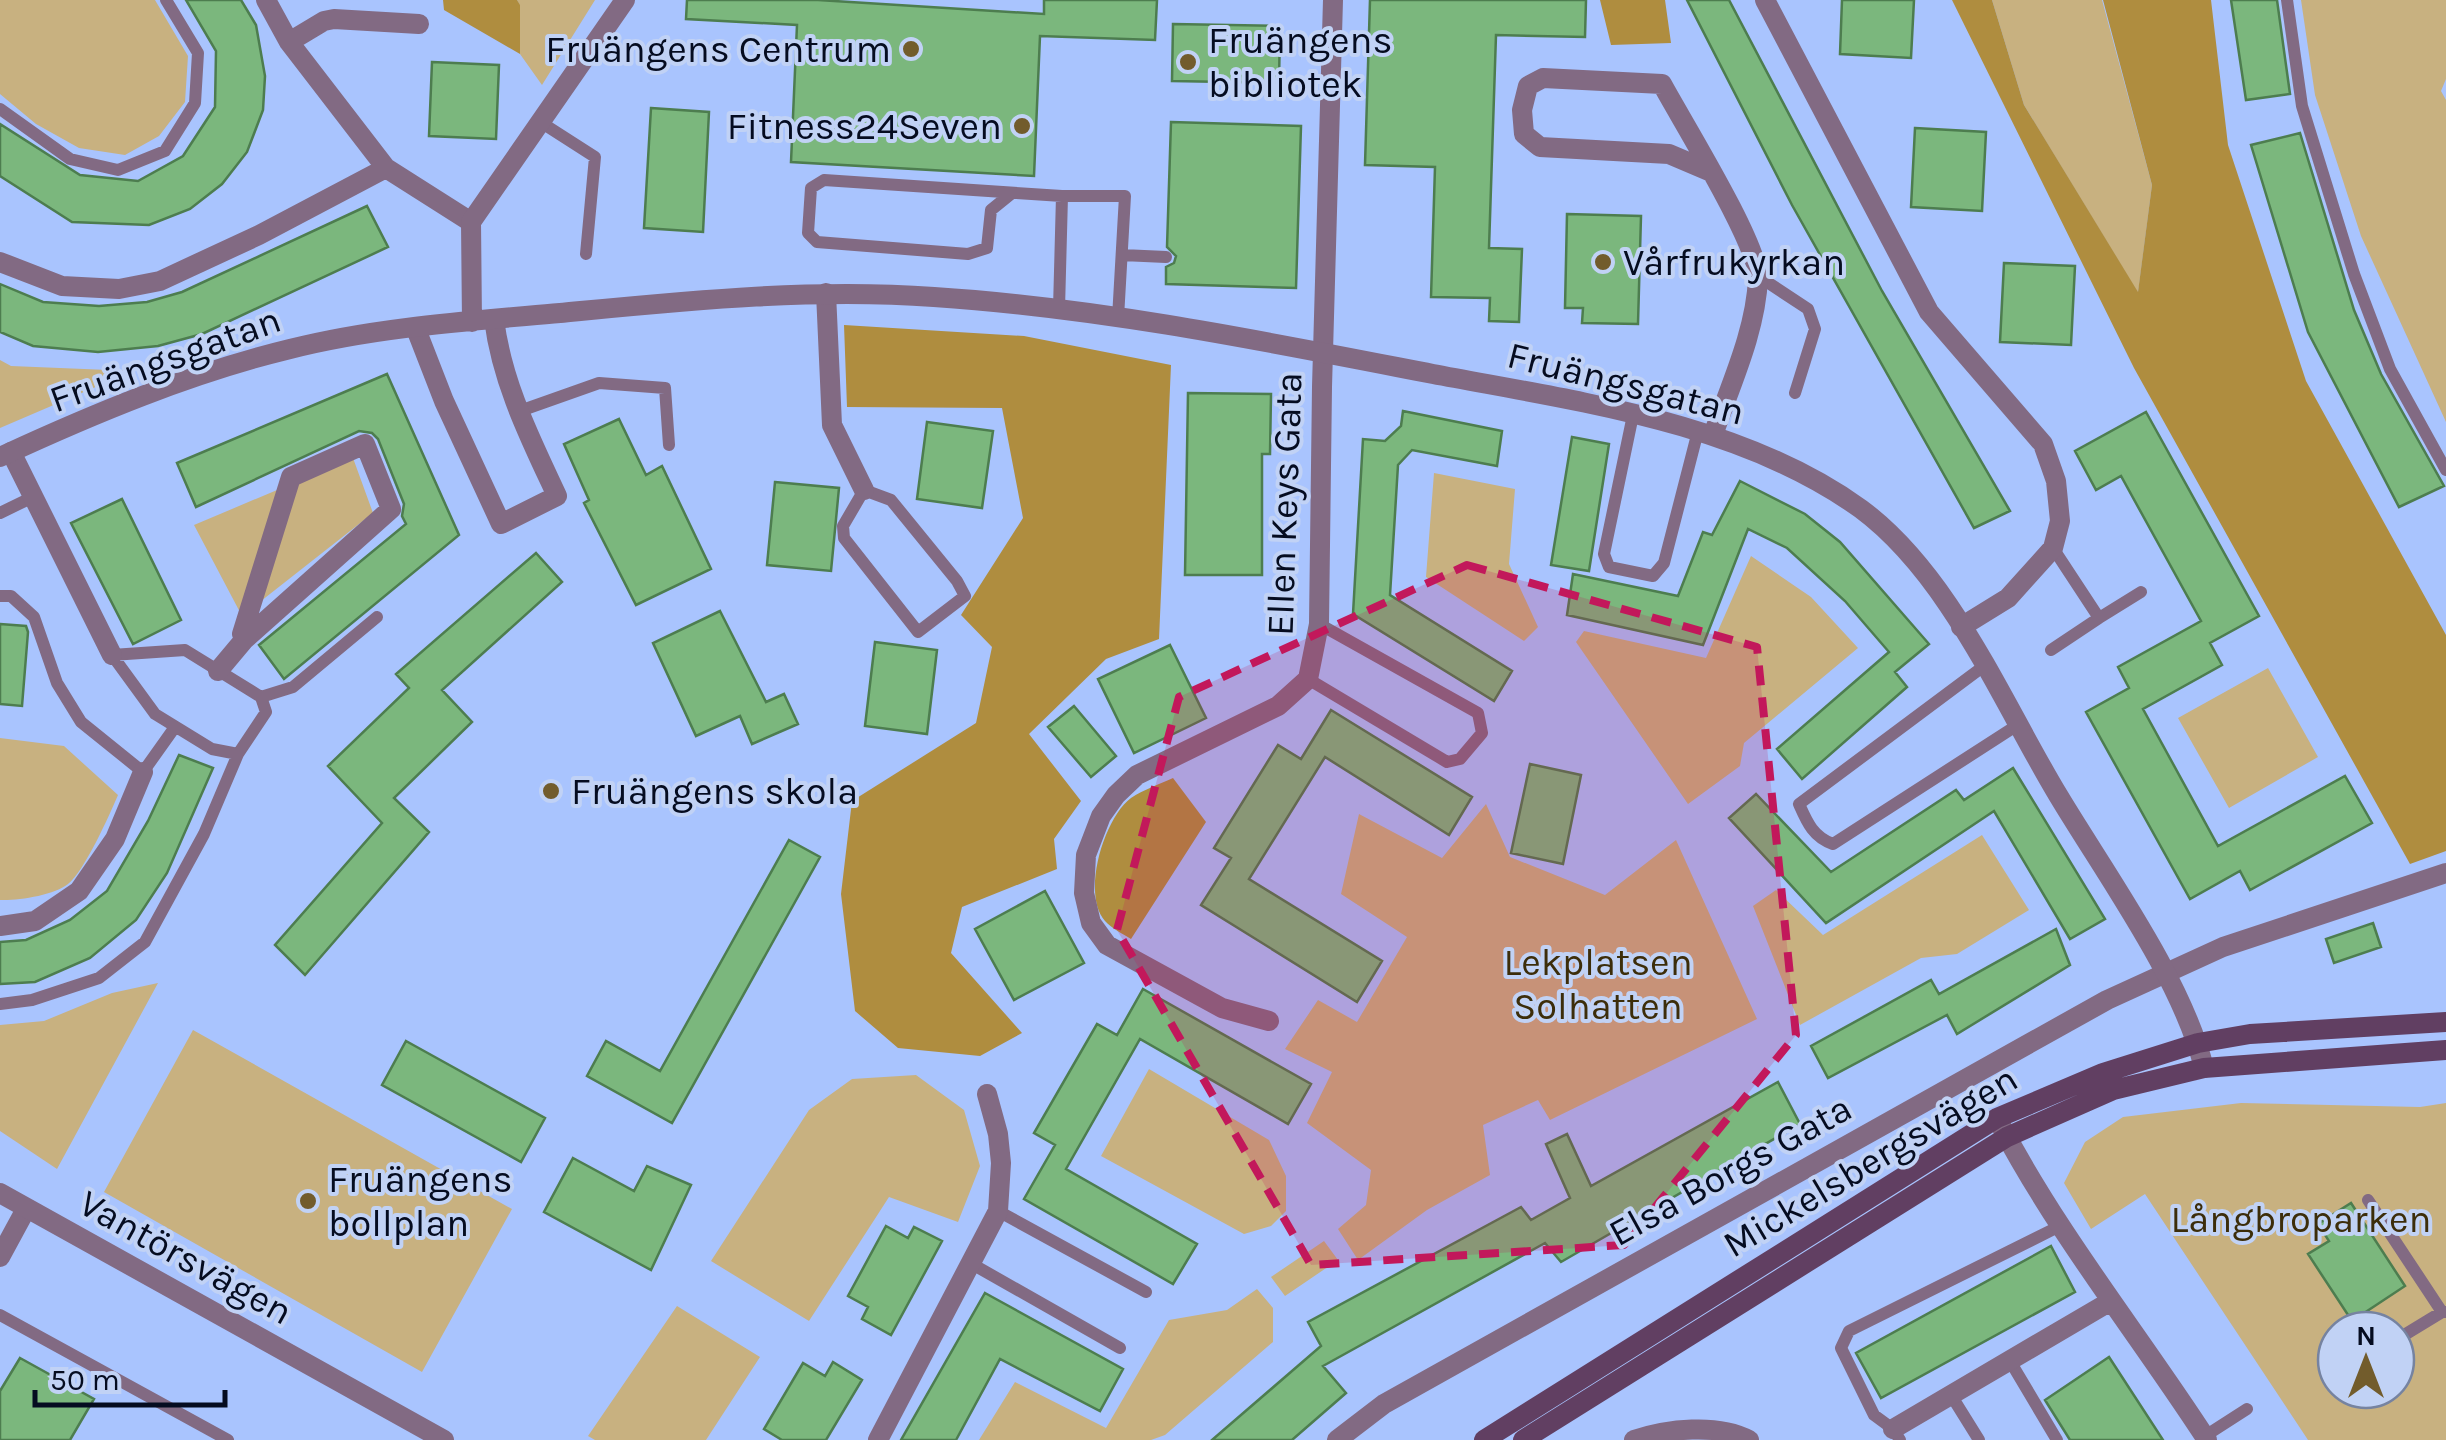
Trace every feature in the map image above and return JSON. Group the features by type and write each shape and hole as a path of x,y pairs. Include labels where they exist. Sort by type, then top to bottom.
{"main road":[{"name":"Mickelsbergsvägen","path":"1484,1440 1997,1118 2103,1073 2198,1042 2250,1034 2446,1022"},
{"name":"Mickelsbergsvägen","path":"1523,1440 2007,1137 2113,1090 2204,1068 2446,1050"}],"street":[{"path":"266,0 289,42 386,168 472,222"},
{"path":"472,322 472,222 624,0"},
{"name":"Ellen Keys Gata","path":"1269,1021 1222,1008 1107,945 1091,922 1084,893 1086,855 1101,816 1137,775 1278,706 1308,680 1320,624 1333,0"},
{"path":"1765,0 1929,312 2043,444 2056,481 2060,521 2053,548 2008,598 1961,627"},
{"path":"289,42 334,18 419,24"},
{"path":"1705,433 1748,333 1758,276 1750,244 1662,84 1544,78 1528,86 1522,110 1524,134 1540,146 1669,154 1709,172"},
{"path":"0,262 62,286 119,290 160,281 259,235 386,168"},
{"path":"826,293 832,425 864,490"},
{"name":"Fruängsgatan","path":"5,455 240,362 299,346 494,319 704,299 826,293 932,296 1118,318 1324,352 1705,433 1744,446 1816,481 1864,512 1912,557 1961,627 2164,972 2198,1042 2204,1068"},
{"path":"416,329 444,401 502,524 557,496 517,412 498,356 494,319"},
{"path":"218,671 244,640 390,509 365,444 292,477 242,634"},
{"path":"5,455 34,498 112,655"},
{"path":"0,926 35,921 78,891 115,839 142,772"},
{"name":"Elsa Borgs Gata","path":"1337,1440 1384,1404 1923,1102 2164,972 2274,930 2446,873"},
{"path":"878,1440 998,1211 1001,1163 987,1094"},
{"path":"1997,1118 2062,1226 2206,1438"},
{"name":"Vantörsvägen","path":"0,1193 444,1440"},
{"path":"0,1257 26,1208"},
{"path":"1894,1436 1951,1395 2111,1301"},
{"path":"1634,1440 1690,1430 1739,1435 1749,1440"}],"lane":[{"path":"0,109 70,159 118,170 165,151 195,103 198,54 166,0"},
{"path":"2287,0 2302,106 2354,274 2390,368 2446,470"},
{"path":"542,123 595,157 586,254"},
{"path":"1012,193 991,210 986,248 968,254 818,242 808,233 812,188 824,180 1062,196 1125,196 1118,318"},
{"path":"1059,309 1062,196"},
{"path":"1122,255 1166,257"},
{"path":"1758,276 1808,309 1815,329 1794,392"},
{"path":"517,412 599,383 665,388 669,445"},
{"path":"1634,415 1604,554 1609,568 1653,576 1664,563 1705,433"},
{"path":"864,490 891,500 965,596 918,632 844,538 843,526 864,490"},
{"path":"0,513 34,498"},
{"path":"2053,548 2099,618"},
{"path":"2050,650 2141,592"},
{"path":"0,596 12,596 34,617 57,683 81,722 142,772 175,727"},
{"path":"261,697 293,687 376,617"},
{"path":"1308,680 1447,762 1460,759 1482,732 1478,713 1320,624"},
{"path":"0,1004 32,1000 99,978 145,942 204,834 238,754 266,712 261,697 184,650 112,655"},
{"path":"112,655 154,714 212,750 238,754"},
{"path":"1984,666 1798,804 1821,840 1833,844 2016,726"},
{"path":"2368,1200 2444,1312 2416,1328"},
{"path":"998,1211 1146,1292"},
{"path":"1894,1436 1874,1416 1842,1348 1849,1331 2062,1226"},
{"path":"972,1264 1120,1348"},
{"path":"0,1315 228,1440"},
{"path":"2010,1361 2058,1440"},
{"path":"1951,1395 1979,1440"},
{"path":"2206,1438 2247,1409"}],"highlighted area":[{"path":"1467,565 1757,647 1796,1035 1624,1245 1311,1265 1117,930 1179,697"}],"green space":[{"path":"0,0 155,0 188,56 185,102 159,136 125,155 79,148 36,124 0,94"},
{"path":"517,0 595,0 542,85 520,54"},
{"path":"1992,0 2102,0 2152,185 2138,293 2024,105"},
{"path":"2301,0 2446,0 2446,79 2441,91 2446,100 2446,422 2361,236 2315,95"},
{"path":"0,360 11,366 133,371 0,428"},
{"path":"353,458 373,513 242,616 194,525"},
{"path":"1434,473 1515,489 1509,564 1538,627 1524,641 1426,577"},
{"path":"1751,556 1811,597 1858,648 1744,743 1740,766 1688,804 1576,642 1584,631 1706,658"},
{"path":"2268,668 2318,757 2229,808 2178,718"},
{"path":"0,738 64,746 118,795 81,868 68,884 54,891 0,900"},
{"name":"Lekplatsen Solhatten","path":"1486,804 1510,857 1605,895 1676,840 1757,1019 1550,1120 1538,1100 1483,1125 1490,1175 1427,1210 1358,1260 1338,1229 1366,1205 1371,1170 1307,1123 1332,1072 1285,1049 1318,1000 1357,1022 1407,937 1341,894 1359,814 1442,858"},
{"path":"1982,835 2029,910 1957,954 1921,958 1800,1025 1753,906 1776,890 1823,935"},
{"path":"158,983 57,1169 0,1131 0,1025 44,1021 112,993"},
{"name":"Fruängens bollplan","path":"193,1030 512,1209 422,1372 104,1192"},
{"path":"1149,1069 1269,1140 1286,1176 1286,1211 1271,1226 1244,1234 1101,1156"},
{"path":"916,1075 964,1110 980,1166 958,1222 889,1197 809,1321 711,1261 809,1110 852,1079"},
{"name":"Långbroparken","path":"2241,1103 2420,1107 2446,1103 2446,1440 2308,1440 2145,1194 2091,1229 2064,1183 2085,1142 2123,1117"},
{"path":"1324,1241 1338,1260 1285,1296 1271,1277"},
{"path":"1257,1289 1273,1308 1273,1342 1165,1435 1151,1440 979,1440 1015,1382 1106,1428 1169,1320 1227,1310"},
{"path":"677,1306 760,1357 706,1440 595,1440 588,1436"}],"shaded area":[{"path":"443,0 517,0 520,54 444,10"},
{"path":"1600,0 1665,0 1671,43 1611,45"},
{"path":"1952,0 1992,0 2024,105 2138,292 2152,185 2103,0 2211,0 2228,145 2306,381 2446,635 2446,851 2410,864 2134,368"},
{"path":"844,325 1024,336 1171,365 1159,639 1106,659 1029,734 1081,801 1054,839 1057,869 962,907 951,953 1022,1033 980,1056 898,1048 855,1011 841,894 852,801 976,723 992,647 961,615 1023,518 1002,408 847,407"},
{"path":"1173,778 1206,822 1131,939 1108,924 1098,909 1095,893 1099,857 1121,808 1136,795"}],"building":[{"path":"186,0 241,0 256,25 265,76 263,110 247,152 222,184 190,209 149,225 72,222 0,176 0,124 80,175 138,181 183,156 215,107 216,51"},
{"path":"687,0 818,0 1044,14 1044,0 1157,0 1155,40 1040,36 1034,176 791,162 797,25 686,19"},
{"path":"1370,0 1586,0 1585,37 1496,35 1489,248 1522,249 1519,322 1489,321 1490,298 1431,297 1435,167 1365,165"},
{"path":"1687,0 1729,0 1882,291 2010,511 1974,528 1792,205"},
{"path":"1842,0 1914,0 1911,58 1840,54"},
{"path":"2231,0 2277,0 2290,94 2246,100"},
{"path":"1173,24 1280,26 1279,83 1172,81"},
{"path":"432,62 499,65 496,139 429,136"},
{"path":"651,108 709,112 703,232 644,228"},
{"path":"1171,122 1301,126 1296,288 1166,284 1166,267 1174,263 1176,256 1167,247"},
{"path":"1915,128 1986,132 1982,211 1911,207"},
{"path":"2300,133 2354,310 2381,374 2444,486 2399,507 2308,332 2251,145"},
{"path":"367,206 388,247 202,334 158,346 98,352 33,346 0,332 0,284 43,302 99,306 147,302 182,292"},
{"name":"Vårfrukyrkan","path":"1567,214 1641,216 1638,324 1582,323 1583,308 1565,308"},
{"path":"2004,263 2075,266 2071,345 2000,342"},
{"path":"387,374 459,535 284,679 259,645 406,524 402,516 404,504 378,439 372,433 359,431 196,507 177,463"},
{"path":"1188,393 1271,394 1270,454 1262,454 1262,575 1185,575"},
{"path":"1403,411 1502,431 1497,466 1412,450 1398,465 1390,595 1512,671 1494,701 1353,614 1363,439 1385,441 1401,426"},
{"path":"2146,412 2259,616 2210,643 2222,665 2143,709 2218,846 2345,776 2372,823 2250,890 2240,871 2190,899 2086,712 2129,688 2118,667 2201,621 2121,476 2096,490 2075,451"},
{"path":"619,419 646,475 662,466 711,569 636,605 584,503 589,500 564,444"},
{"path":"927,422 993,431 982,508 917,499"},
{"path":"1572,437 1609,444 1589,571 1551,565"},
{"path":"1740,481 1805,514 1840,542 1929,644 1895,672 1907,687 1802,779 1777,749 1889,652 1845,601 1787,548 1748,529 1703,645 1567,615 1573,574 1678,596 1703,532 1712,535"},
{"path":"775,482 839,488 831,571 767,565"},
{"path":"122,499 181,620 133,644 71,523"},
{"path":"536,553 562,582 442,690 472,722 394,798 429,832 305,975 275,945 382,823 328,766 409,688 396,674"},
{"path":"720,611 766,702 784,694 798,724 752,744 740,716 696,736 653,643"},
{"path":"0,624 26,626 28,632 22,706 0,704"},
{"path":"875,642 937,650 927,734 865,726"},
{"path":"1170,645 1206,718 1134,753 1098,679"},
{"path":"1074,706 1116,756 1091,777 1048,727"},
{"path":"1331,710 1472,797 1449,835 1325,757 1249,879 1382,961 1357,1002 1201,905 1231,858 1214,848 1278,745 1301,759"},
{"path":"179,755 213,768 167,873 136,920 90,958 35,982 0,984 0,942 26,940 70,920 107,891 148,821"},
{"path":"1530,764 1581,775 1563,864 1511,853"},
{"path":"2013,768 2105,919 2070,939 1994,811 1826,923 1729,818 1756,794 1831,872 1956,790 1964,800"},
{"path":"789,840 820,857 672,1123 587,1076 606,1041 660,1071"},
{"path":"1045,891 1084,963 1014,1000 975,929"},
{"path":"2373,923 2381,947 2334,963 2326,939"},
{"path":"2056,929 2070,965 1957,1034 1947,1015 1828,1078 1811,1046 1931,980 1939,994"},
{"path":"1143,989 1311,1084 1288,1124 1140,1039 1066,1169 1197,1244 1173,1284 1024,1199 1055,1145 1034,1133 1097,1024 1117,1035"},
{"path":"406,1041 545,1118 521,1162 382,1085"},
{"path":"1778,1082 1800,1124 1561,1262 1545,1243 1323,1366 1346,1393 1292,1440 1212,1440 1321,1346 1308,1322 1521,1207 1531,1220 1570,1198 1546,1144 1567,1134 1591,1186"},
{"path":"573,1158 634,1191 647,1166 691,1185 651,1270 544,1212"},
{"path":"2351,1203 2405,1286 2369,1310 2345,1310 2308,1254 2329,1241 2318,1224"},
{"path":"886,1226 908,1238 914,1227 942,1241 891,1335 862,1319 868,1307 848,1296"},
{"path":"2051,1246 2075,1292 1881,1398 1856,1353"},
{"path":"985,1293 1123,1369 1100,1411 1000,1359 956,1440 901,1440"},
{"path":"2109,1357 2163,1440 2070,1440 2045,1400"},
{"path":"20,1358 94,1399 70,1440 0,1440 0,1391"},
{"path":"833,1362 862,1380 826,1440 782,1440 764,1429 803,1363 825,1376"}],"place":[{"name":"Fruängens Centrum","path":"911,49"},
{"name":"Fruängens bibliotek","path":"1188,62"},
{"name":"Fitness24Seven","path":"1022,126"},
{"name":"Vårfrukyrkan","path":"1603,262"},
{"name":"Fruängens skola","path":"551,791"},
{"name":"Fruängens bollplan","path":"308,1201"}]}
